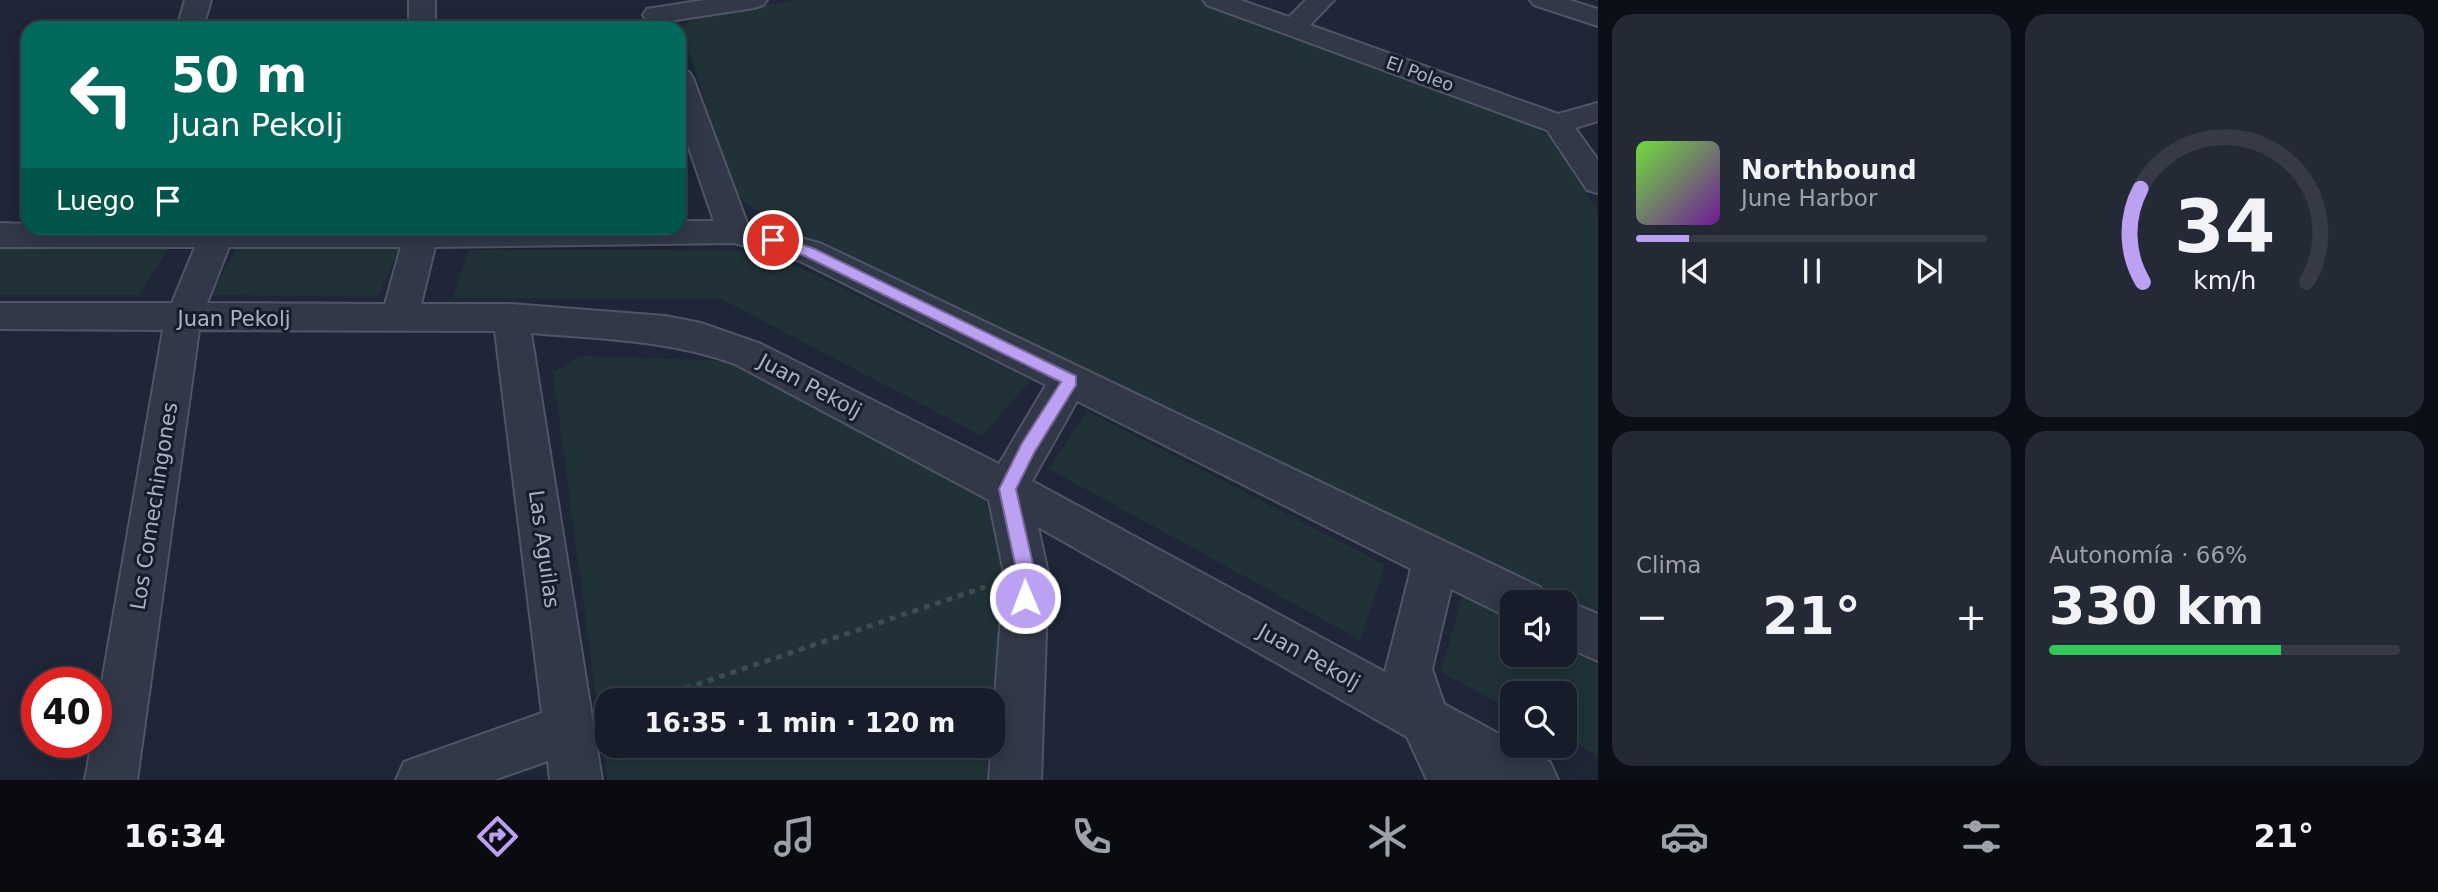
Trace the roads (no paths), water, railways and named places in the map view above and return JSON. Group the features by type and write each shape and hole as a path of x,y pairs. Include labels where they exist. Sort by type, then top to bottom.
{"street":[{"path":"192,21 198,0"},
{"path":"422,0 422,21"},
{"path":"656,14 754,0"},
{"name":"El Poleo","path":"1216,0 1557,124"},
{"path":"1293,28 1321,0"},
{"path":"1543,0 1598,18"},
{"path":"686,98 734,232"},
{"path":"1598,112 1557,124 1598,183"},
{"path":"686,232 734,232 773,240 810,252 1500,590"},
{"path":"0,235 21,235"},
{"path":"184,235 299,235"},
{"path":"399,318 422,235"},
{"name":"Los Comechingones","path":"111,780 183,319 216,237"},
{"name":"Juan Pekolj","path":"0,316 183,319 511,318 664,330 701,337 748,354 1008,489 1532,780"},
{"name":"Las Aguilas","path":"511,318 576,780"},
{"path":"1015,780 1026,573 1008,489 1028,448 1070,380"},
{"path":"1436,559 1408,669 1425,721 1454,780"},
{"path":"1577,628 1598,638"},
{"path":"422,780 570,727"}]}
